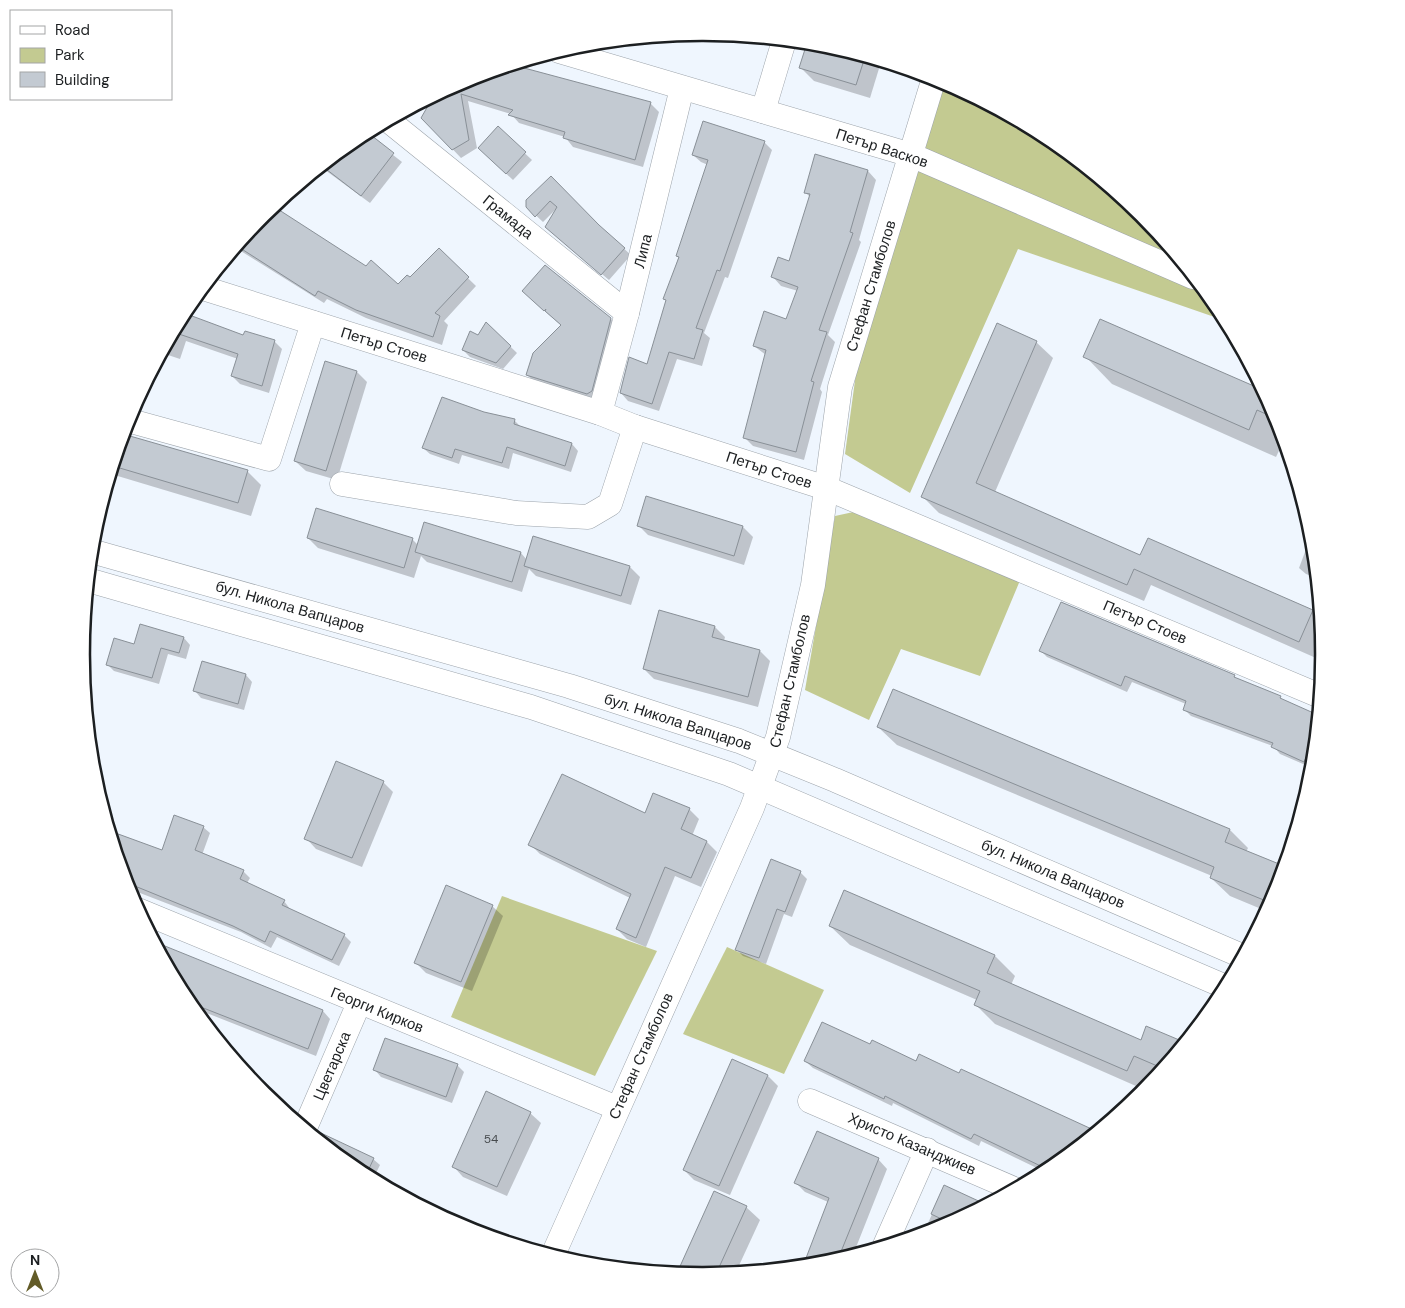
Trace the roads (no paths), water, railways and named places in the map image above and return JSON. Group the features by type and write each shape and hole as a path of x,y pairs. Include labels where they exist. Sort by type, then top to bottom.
{"street":[{"path":"763,111 782,46"},
{"name":"Петър Васков","path":"574,55 912,156 1181,272"},
{"name":"Стефан Стамболов","path":"556,1249 761,786 773,754 813,585 840,387 912,156 932,86"},
{"name":"Липа","path":"600,413 627,313 682,88"},
{"name":"Грамада","path":"394,125 627,313"},
{"name":"Петър Стоев","path":"210,290 600,413 635,427 826,488 1314,690"},
{"path":"135,422 269,459 314,323"},
{"path":"342,484 516,513 588,517 610,504 635,427"},
{"name":"бул. Никола Вапцаров","path":"99,553 569,686 773,754 1236,954"},
{"name":"бул. Никола Вапцаров","path":"94,582 531,707 677,755 761,786 1218,984"},
{"name":"Георги Кирков","path":"151,921 617,1108"},
{"name":"Цветарска","path":"308,1123 359,1003"},
{"name":"Христо Казанджиев","path":"810,1101 1007,1186"},
{"path":"888,1237 927,1150"}]}
